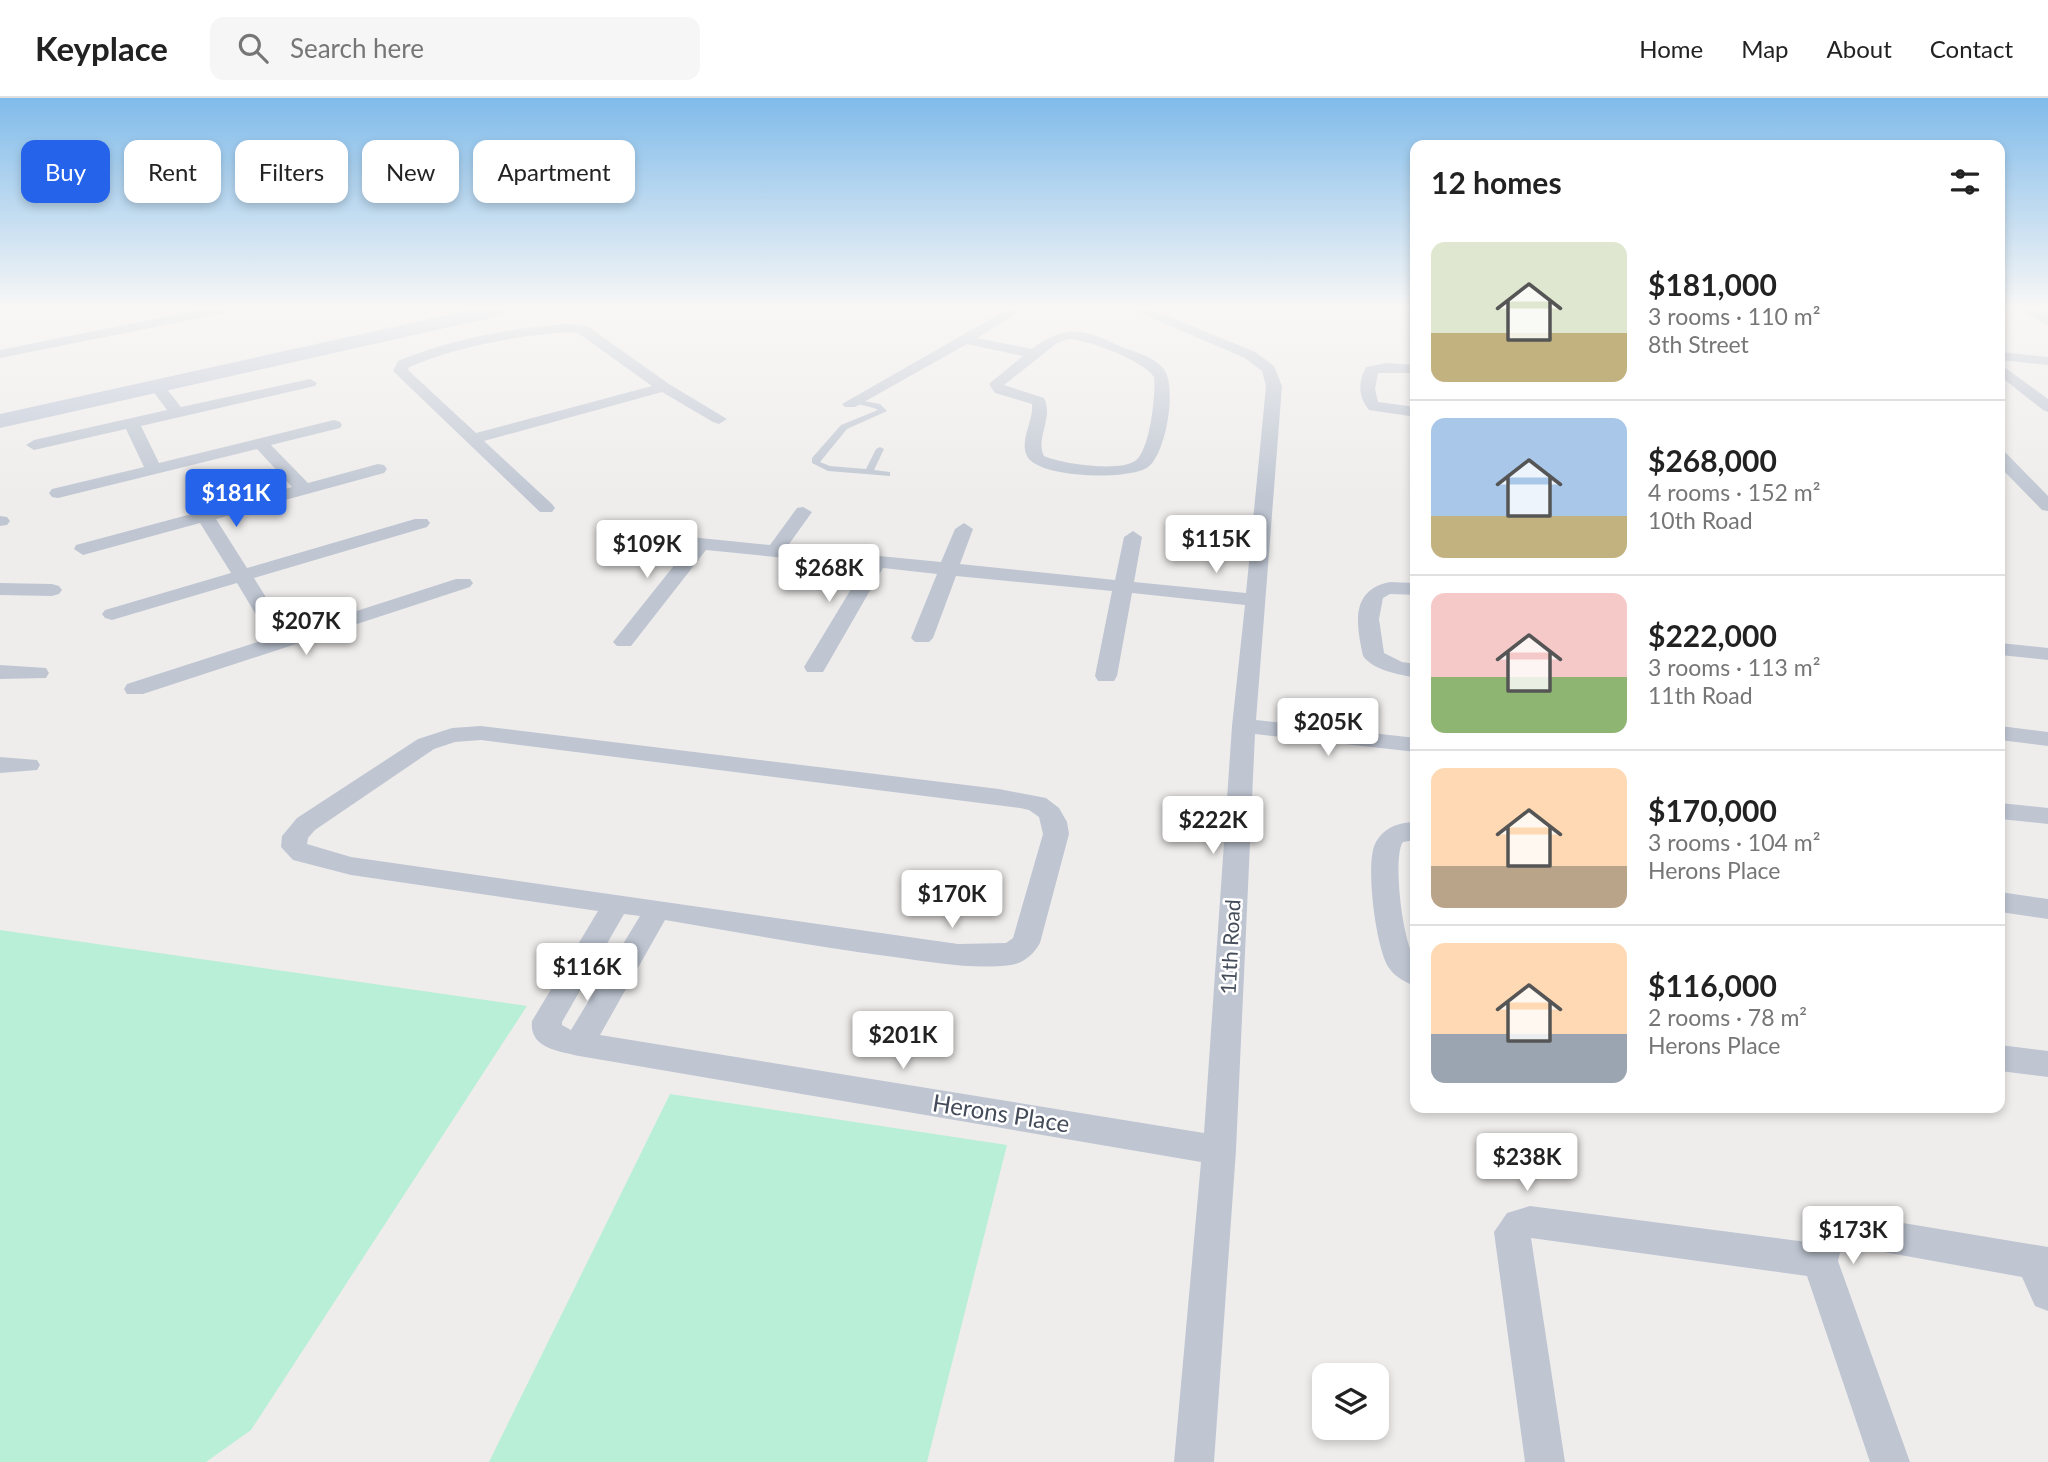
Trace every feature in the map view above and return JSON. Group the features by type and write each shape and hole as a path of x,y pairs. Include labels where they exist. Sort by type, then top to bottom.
{"street":[{"path":"0,421 217,373"},
{"path":"402,373 546,508"},
{"path":"644,373 719,419"},
{"path":"853,403 906,373"},
{"path":"1011,373 996,384 1000,390 1027,395 1039,401 1043,415 1032,449 1037,462 1123,472 1144,465 1148,458 1162,402 1164,381 1159,373"},
{"name":"11th Road","path":"1194,1462 1219,1150 1244,726 1274,386 1270,373"},
{"path":"1371,373 1368,400 1374,407 1410,411"},
{"path":"2006,373 2048,407"},
{"path":"34,445 310,383"},
{"path":"157,386 177,413"},
{"path":"474,439 664,387"},
{"path":"132,424 154,470"},
{"path":"58,494 334,425"},
{"path":"262,444 304,489"},
{"path":"2005,462 2048,506"},
{"path":"83,548 377,469"},
{"path":"775,551 803,512"},
{"path":"206,517 243,573 283,642"},
{"path":"112,614 243,573 421,523"},
{"path":"922,638 964,530"},
{"path":"1107,676 1133,537"},
{"path":"671,541 1256,600"},
{"path":"624,642 701,544"},
{"path":"815,667 878,561"},
{"path":"135,689 463,583"},
{"path":"0,589 52,590"},
{"path":"1410,589 1385,589 1375,594 1369,604 1374,656 1396,667 1410,670"},
{"path":"2005,650 2048,654"},
{"path":"0,672 38,673"},
{"path":"1244,726 1410,744"},
{"path":"481,733 999,797 1038,804 1051,811 1055,820 1056,834 1032,928 1026,943 1012,954 958,955 872,944 617,903 351,866 302,854 294,848 295,836 306,824 426,744 453,735 481,733"},
{"path":"2005,734 2048,739"},
{"path":"0,765 28,765"},
{"path":"2005,812 2048,816"},
{"path":"1410,831 1393,836 1385,851 1392,943 1399,961 1410,970"},
{"name":"Herons Place","path":"617,903 547,1021 546,1031 553,1037 579,1044 1219,1150"},
{"path":"2005,903 2048,909"},
{"path":"579,1044 658,909"},
{"path":"2005,1059 2048,1065"},
{"path":"1545,1462 1512,1232 1519,1224 1530,1222 1820,1261"},
{"path":"1889,1462 1820,1261 1825,1243 1844,1233 1867,1233 2043,1273"}],"lane":[{"path":"853,403 877,406 883,411 841,429 815,460 820,466 828,468 887,474"},
{"path":"869,472 880,449"}],"green space":[{"path":"0,930 527,1006 251,1430 206,1462 0,1462"},
{"path":"670,1094 1007,1145 927,1462 489,1462"}]}
